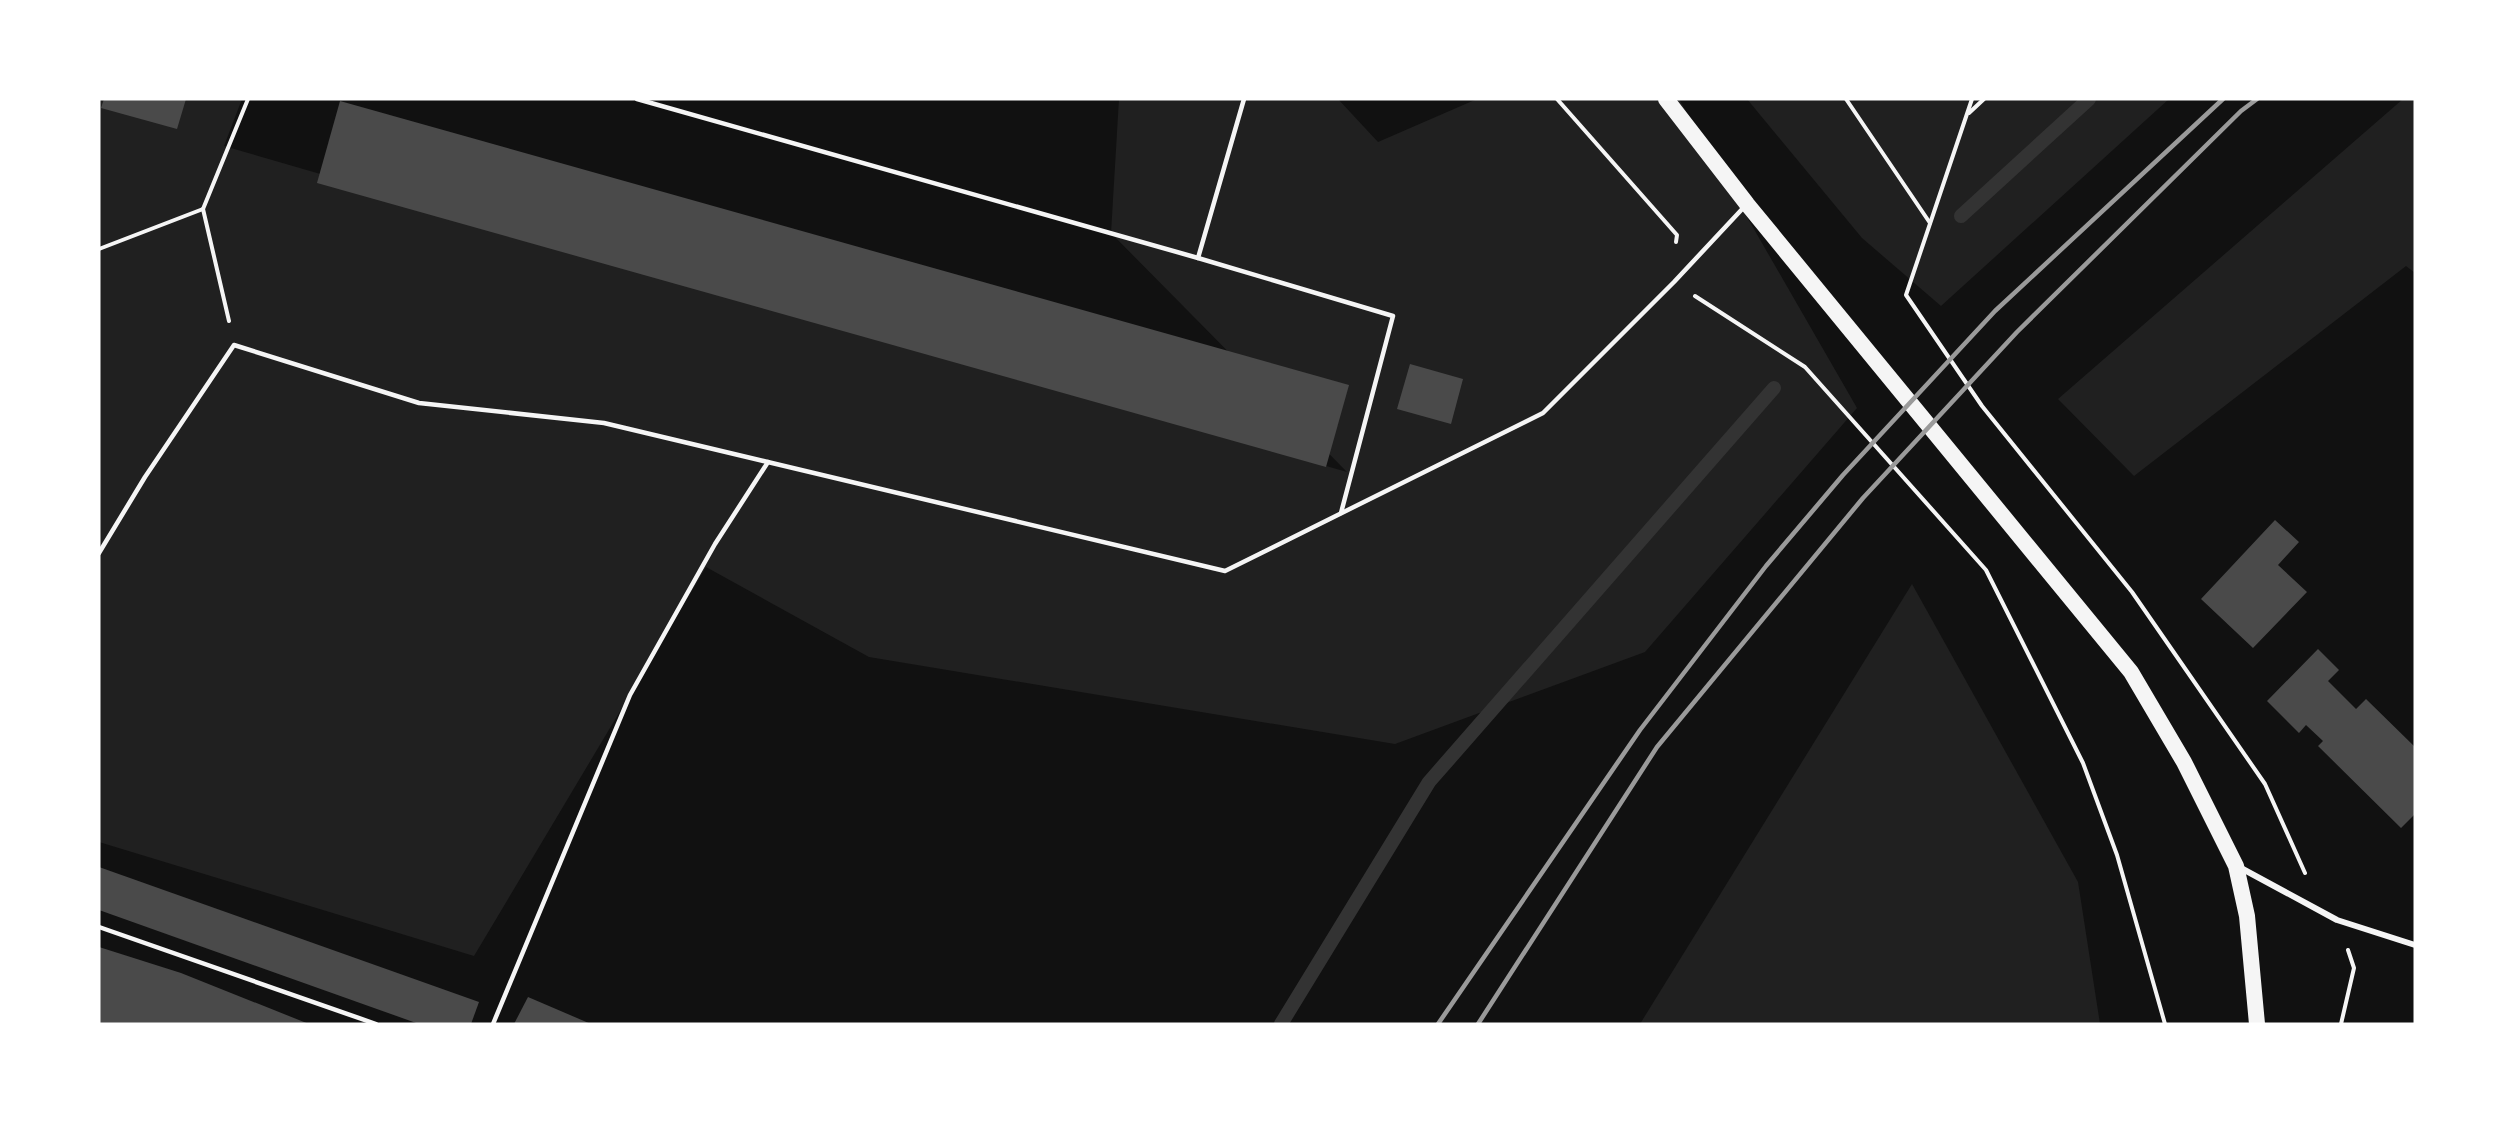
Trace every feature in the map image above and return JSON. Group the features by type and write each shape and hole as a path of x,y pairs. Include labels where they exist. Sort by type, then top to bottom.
{"highway":[{"path":"1666,99 1747,204 2131,672 2184,762 2236,866 2247,916 2257,1024"}],"street":[{"path":"2236,866 2337,920 2415,945"}],"lane":[{"path":"637,99 1198,258 1393,316 1341,513"},
{"path":"1198,258 1244,99"},
{"path":"99,554 145,477 234,345 419,403 604,423 1225,571 1543,413 1674,282 1747,204"},
{"path":"492,1024 630,695 715,543 768,462"},
{"path":"99,927 376,1024"}],"path":[{"path":"234,345 203,210 248,99"},
{"path":"1557,99 1677,235 1674,282 1805,367 1986,570 2083,763 2117,855 2165,1024"},
{"path":"1846,99 1931,224"},
{"path":"1972,99 1906,295 1982,406 2132,592 2265,784 2307,876"},
{"path":"1968,114 1984,99"},
{"path":"99,249 203,210"},
{"path":"2337,920 2354,968 2341,1024"}],"shaded area":[{"path":"99,99 242,99 224,146 1347,472 1111,233 1119,99 1338,99 1378,142 1477,99 1679,99 1857,408 1645,652 1395,744 869,657 706,567 474,956 99,842"},
{"path":"1747,99 2169,99 1941,306 1862,238"},
{"path":"2403,99 2415,99 2415,273 2406,266 2134,476 2058,399"},
{"path":"1912,584 2078,882 2100,1024 1640,1024"}],"building":[{"path":"104,99 186,99 177,129 101,108"},
{"path":"340,101 1349,385 1326,467 317,183"},
{"path":"1410,364 1463,379 1451,424 1397,409"},
{"path":"2275,520 2299,542 2278,565 2307,592 2253,648 2201,599"},
{"path":"2318,649 2339,670 2328,681 2356,709 2366,699 2415,747 2415,814 2401,828 2318,746 2323,741 2306,725 2299,733 2267,701"},
{"path":"99,867 479,1002 471,1024 419,1024 99,910"},
{"path":"99,947 181,973 309,1024 99,1024"},
{"path":"528,997 591,1024 514,1024"}],"waterway":[{"path":"1961,216 2089,99"},
{"path":"1281,1024 1429,782 1774,388"}],"railway":[{"path":"1438,1024 1640,730 1766,566 1843,475 1995,311 2223,99"},
{"path":"1478,1024 1657,747 1863,498 2017,332 2241,111 2257,99"}]}
